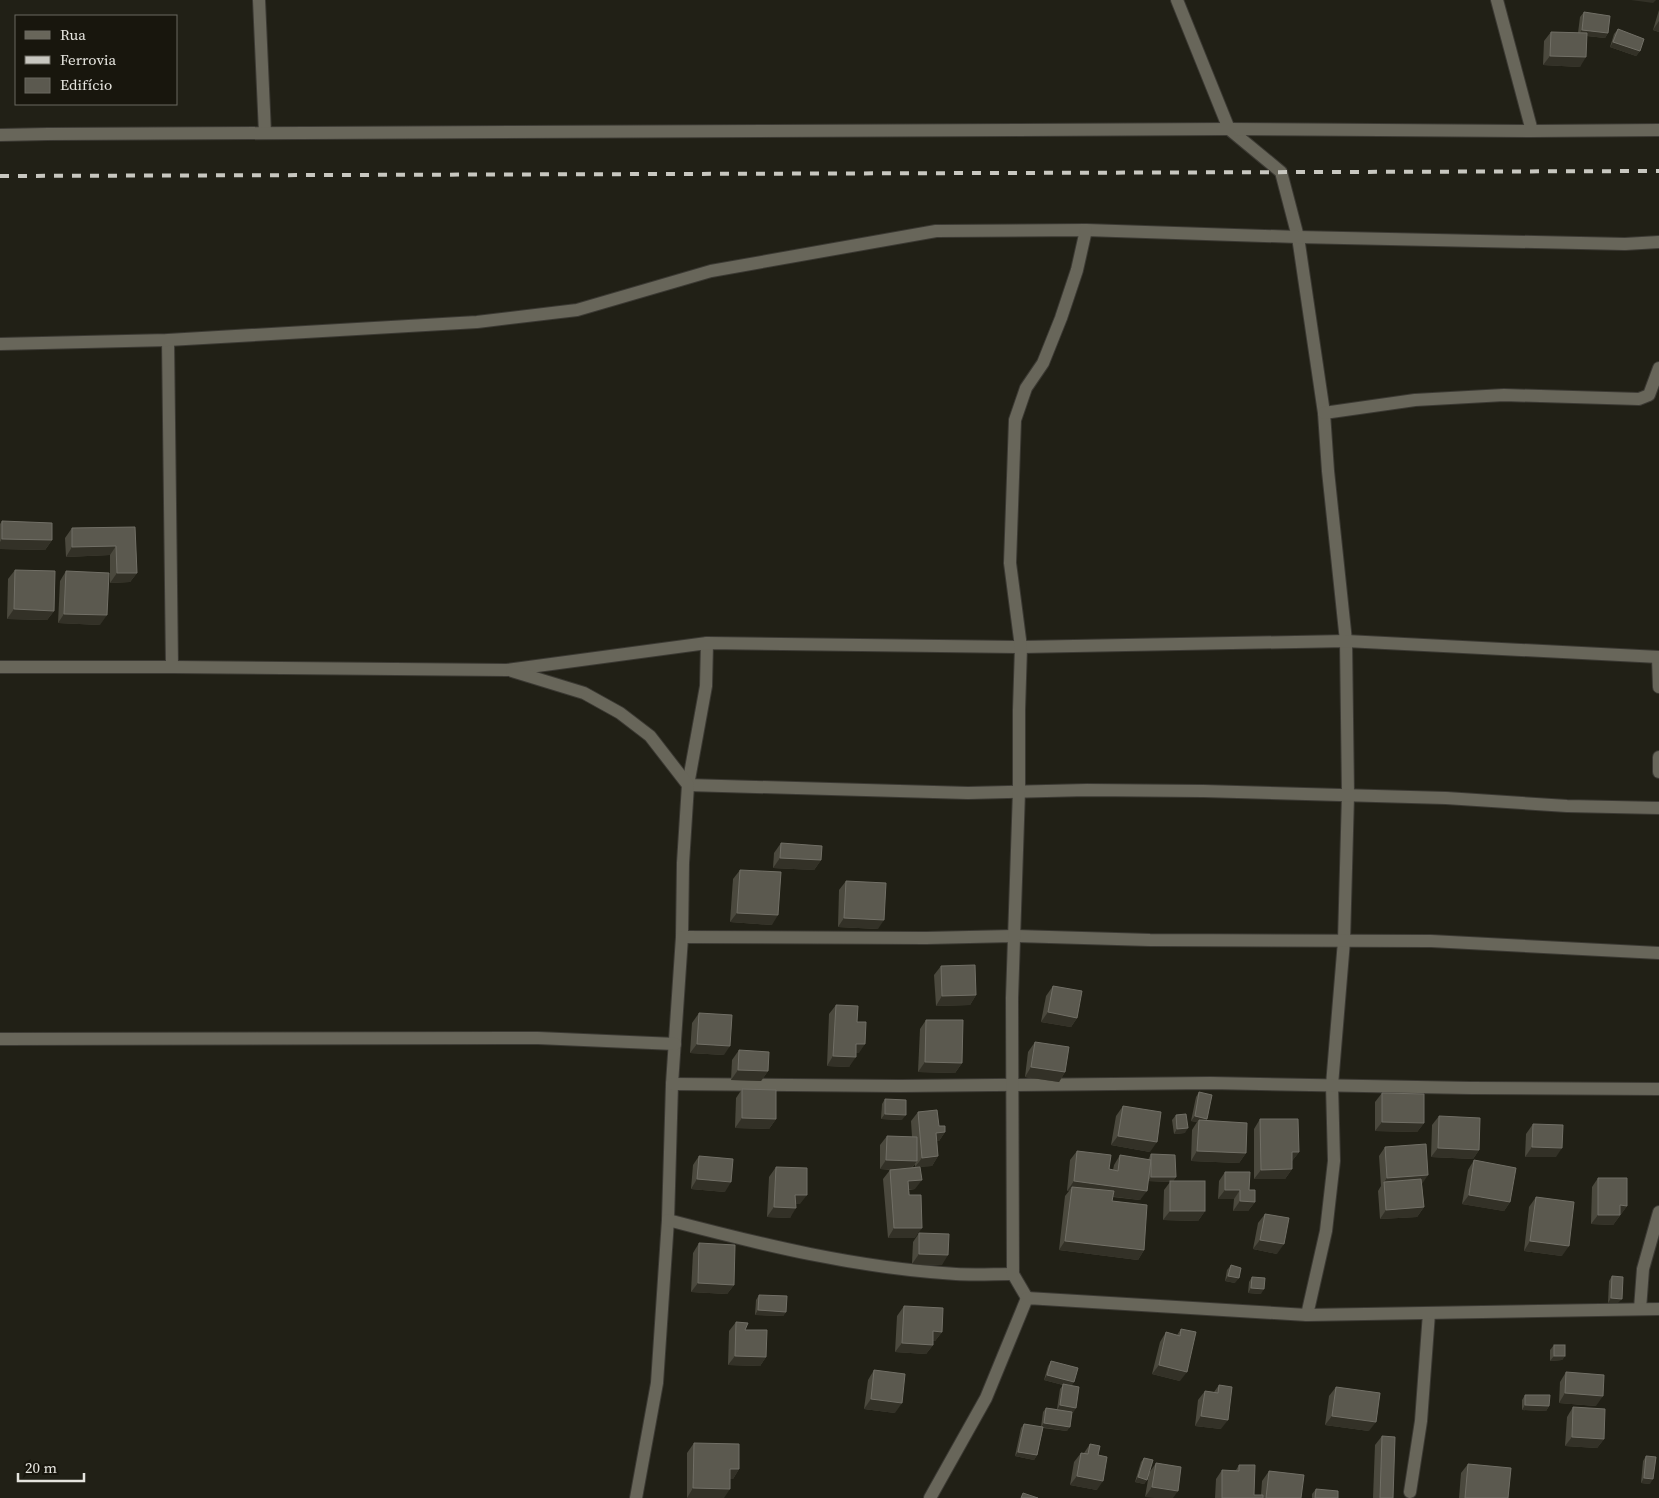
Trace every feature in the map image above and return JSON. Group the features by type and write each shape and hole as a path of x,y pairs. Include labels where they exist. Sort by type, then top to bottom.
{"street":[{"path":"259,0 265,133"},
{"path":"1177,0 1229,129 1281,172 1298,237 1324,413 1328,472 1346,641 1348,795 1344,941 1332,1085 1334,1161 1326,1231 1307,1315"},
{"path":"1497,0 1532,131"},
{"path":"0,135 1229,129 1659,130"},
{"path":"1027,1298 1013,1274 1013,936 1022,647 1010,563 1015,420 1026,388 1043,363 1061,318 1077,270 1086,230"},
{"path":"0,344 168,340 477,322 578,310 711,271 936,231 1086,230 1625,244 1659,242"},
{"path":"168,340 172,667"},
{"path":"1324,413 1415,400 1504,395 1639,400 1649,394 1659,368"},
{"path":"0,667 507,670 707,643 1022,647 1346,641 1658,657 1659,687"},
{"path":"636,1498 657,1383 668,1220 672,1084 682,937 683,863 688,785 706,686 707,643"},
{"path":"507,670 584,693 620,713 650,736 688,785"},
{"path":"1659,757 1659,772"},
{"path":"688,785 958,793 1019,791 1203,791 1446,798 1567,806 1659,808"},
{"path":"682,937 926,938 1013,936 1150,940 1431,941 1659,953"},
{"path":"0,1039 538,1038 675,1044"},
{"path":"672,1084 1012,1086 1210,1083 1659,1089"},
{"path":"1640,1309 1643,1269 1659,1212"},
{"path":"668,1220 753,1243 828,1258 898,1269 958,1274 1013,1274"},
{"path":"1027,1298 1307,1315 1659,1309"},
{"path":"930,1498 986,1398 1027,1298"},
{"path":"1410,1492 1420,1422 1430,1313"}],"building":[{"path":"1584,12 1610,16 1608,33 1582,30"},
{"path":"1618,29 1644,39 1640,51 1613,42"},
{"path":"1551,32 1587,33 1586,57 1550,56"},
{"path":"2,521 52,523 52,540 2,539"},
{"path":"135,527 137,573 117,573 116,546 72,547 72,528"},
{"path":"15,570 55,571 54,611 14,609"},
{"path":"66,571 109,573 107,615 64,614"},
{"path":"781,843 822,846 821,860 780,858"},
{"path":"740,870 781,872 778,915 737,913"},
{"path":"846,881 886,883 884,920 844,918"},
{"path":"975,965 976,995 942,996 941,966"},
{"path":"1053,986 1082,991 1077,1018 1048,1012"},
{"path":"836,1005 858,1006 857,1022 866,1022 865,1044 856,1044 856,1057 833,1056"},
{"path":"699,1013 732,1015 730,1046 697,1044"},
{"path":"926,1020 963,1020 962,1063 925,1062"},
{"path":"1035,1042 1069,1047 1065,1072 1031,1067"},
{"path":"739,1050 769,1052 768,1071 738,1070"},
{"path":"742,1089 776,1090 776,1119 742,1118"},
{"path":"1199,1092 1212,1095 1207,1119 1195,1116"},
{"path":"1382,1093 1424,1094 1424,1123 1382,1122"},
{"path":"885,1099 906,1100 906,1115 885,1114"},
{"path":"1123,1106 1161,1112 1157,1142 1118,1136"},
{"path":"937,1110 939,1126 945,1126 945,1132 936,1133 938,1156 922,1158 918,1112"},
{"path":"1186,1114 1188,1128 1177,1129 1176,1115"},
{"path":"1439,1116 1480,1118 1479,1150 1438,1148"},
{"path":"1260,1119 1298,1119 1299,1152 1292,1152 1292,1169 1261,1170"},
{"path":"1199,1120 1247,1123 1246,1153 1197,1151"},
{"path":"1533,1124 1563,1125 1562,1148 1532,1147"},
{"path":"887,1136 917,1137 917,1161 886,1160"},
{"path":"1426,1144 1428,1175 1387,1178 1385,1147"},
{"path":"1077,1151 1111,1155 1109,1169 1118,1171 1120,1155 1151,1160 1147,1191 1074,1181"},
{"path":"1151,1154 1175,1155 1176,1177 1151,1177"},
{"path":"699,1156 733,1159 731,1182 697,1179"},
{"path":"1474,1160 1516,1168 1510,1202 1469,1195"},
{"path":"776,1167 807,1168 807,1195 795,1195 796,1208 774,1207"},
{"path":"920,1167 922,1180 908,1181 909,1195 921,1195 922,1228 894,1228 890,1170"},
{"path":"1225,1172 1250,1172 1249,1190 1255,1190 1255,1202 1240,1201 1240,1190 1225,1190"},
{"path":"1598,1178 1627,1178 1627,1206 1620,1205 1620,1215 1598,1215"},
{"path":"1421,1179 1424,1207 1386,1210 1384,1182"},
{"path":"1170,1181 1205,1181 1205,1211 1170,1211"},
{"path":"1072,1187 1114,1191 1112,1201 1147,1205 1144,1250 1065,1241"},
{"path":"1536,1197 1574,1202 1569,1246 1530,1241"},
{"path":"1265,1214 1289,1218 1284,1244 1260,1240"},
{"path":"919,1233 949,1234 948,1255 919,1254"},
{"path":"699,1243 735,1245 734,1285 698,1283"},
{"path":"1231,1265 1241,1268 1239,1278 1228,1276"},
{"path":"1612,1276 1623,1277 1622,1299 1611,1298"},
{"path":"1252,1277 1265,1278 1264,1289 1251,1288"},
{"path":"759,1295 787,1296 786,1312 758,1310"},
{"path":"904,1306 943,1308 942,1332 933,1331 933,1345 902,1343"},
{"path":"736,1322 748,1323 745,1330 767,1330 766,1357 735,1356"},
{"path":"1181,1329 1196,1332 1187,1372 1159,1365 1166,1332 1180,1336"},
{"path":"1554,1345 1565,1345 1565,1356 1554,1356"},
{"path":"1051,1361 1078,1368 1074,1382 1047,1375"},
{"path":"874,1370 905,1374 902,1403 871,1399"},
{"path":"1566,1372 1604,1375 1603,1396 1565,1393"},
{"path":"1063,1384 1079,1387 1076,1408 1060,1405"},
{"path":"1219,1385 1232,1387 1228,1420 1201,1416 1205,1391 1218,1393"},
{"path":"1336,1387 1380,1393 1376,1422 1332,1416"},
{"path":"1525,1395 1550,1395 1549,1406 1525,1405"},
{"path":"1573,1407 1605,1409 1604,1439 1572,1437"},
{"path":"1046,1408 1072,1412 1070,1427 1044,1423"},
{"path":"1024,1424 1043,1427 1037,1455 1018,1452"},
{"path":"1382,1436 1395,1437 1393,1498 1380,1498"},
{"path":"694,1443 739,1444 739,1469 730,1469 730,1489 693,1488"},
{"path":"1090,1444 1100,1446 1098,1455 1107,1457 1103,1481 1077,1476 1081,1453 1088,1454"},
{"path":"1646,1456 1656,1457 1653,1479 1644,1478"},
{"path":"1144,1458 1153,1460 1147,1480 1138,1477"},
{"path":"1156,1463 1181,1467 1178,1491 1152,1487"},
{"path":"1468,1464 1511,1468 1508,1498 1465,1498"},
{"path":"1239,1465 1255,1465 1254,1495 1263,1495 1263,1498 1222,1498 1222,1470 1239,1471"},
{"path":"1269,1471 1304,1475 1301,1498 1266,1498"},
{"path":"1316,1489 1338,1491 1338,1498 1315,1498"},
{"path":"1023,1493 1038,1498 1021,1498"}],"railway":[{"path":"0,176 1659,171"}]}
